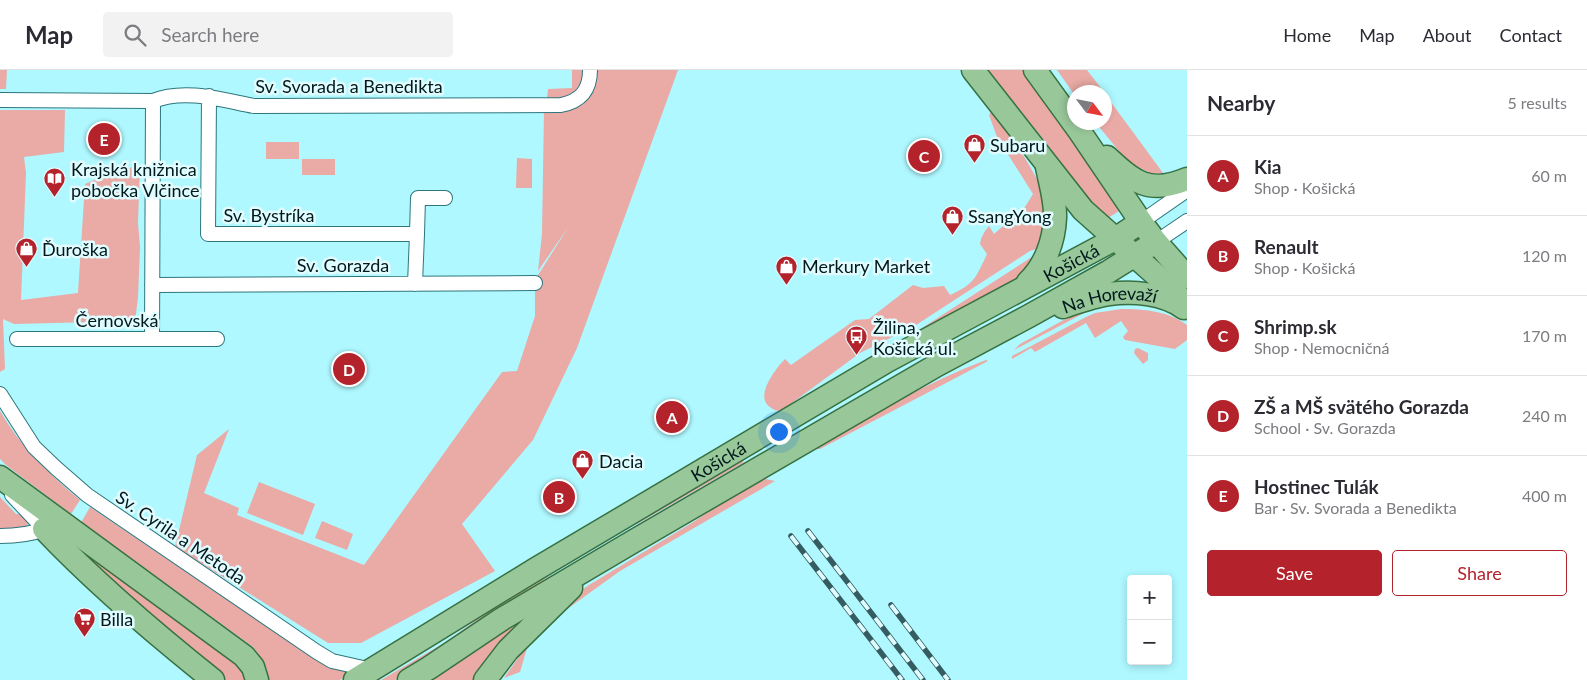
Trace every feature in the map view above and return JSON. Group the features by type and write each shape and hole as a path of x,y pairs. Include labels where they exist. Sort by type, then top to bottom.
{"main road":[{"name":"Na Horevaží","path":"973,70 1083,210 1187,304"},
{"path":"1035,70 1141,222 1187,277"},
{"path":"1080,132 1126,174 1146,186 1173,185 1187,179"},
{"path":"1021,290 1033,278 1043,262 1053,238 1055,216 1047,166"},
{"name":"Košická","path":"409,680 502,619 634,541 768,447 887,360 1115,239 1141,222"},
{"name":"Košická","path":"363,675 620,519 937,365 1108,272 1156,242"},
{"name":"Na Horevaží","path":"1029,316 1107,294 1127,293 1147,294 1162,298 1187,310"},
{"path":"0,477 244,656 253,667 257,680"},
{"path":"44,529 135,615 213,680"},
{"path":"485,680 508,650 600,561"}],"street":[{"name":"Sv. Svorada a Benedikta","path":"0,100 153,101 163,96 209,96 258,106 561,106 578,99 584,92 590,82 590,70"},
{"name":"Sv. Bystríka","path":"209,96 208,234 417,234"},
{"name":"Černovská","path":"152,339 153,101"},
{"path":"1141,222 1187,190"},
{"path":"415,284 418,198 446,198"},
{"path":"1156,242 1187,221"},
{"name":"Sv. Gorazda","path":"152,285 535,283"},
{"name":"Černovská","path":"17,338 217,339"},
{"name":"Sv. Cyrila a Metoda","path":"0,394 34,446 92,499 317,652 363,675"},
{"path":"0,481 44,529 32,534 0,536"},
{"path":"620,519 634,541"}],"shaded area":[{"path":"0,70 7,70 6,89 0,89"},
{"path":"572,70 586,70 578,90 565,98 550,101 547,98 548,89 572,88"},
{"path":"593,70 678,70 577,348 533,440 462,524 495,571 361,643 328,643 175,547 197,455 229,429 204,493 239,508 237,515 364,565 502,372 517,371 535,316 535,280 569,226 538,271 542,234 544,110 572,108"},
{"path":"988,70 1026,70 1118,203 1119,211 1108,218 1090,203 1047,144"},
{"path":"1057,70 1087,70 1099,85 1068,85"},
{"path":"1112,104 1163,173 1152,174 1128,162 1102,130 1112,130"},
{"path":"0,110 65,110 64,152 24,157 26,173 21,300 78,293 85,184 108,174 140,165 138,223 140,247 135,321 14,324 3,319 5,369 0,372"},
{"path":"991,112 1024,156 1044,195 1046,209 1042,247 1030,251 916,325 860,353 781,411 770,407 764,397 765,390 772,376 785,359 791,365 855,320 869,319 913,285 923,288 944,286 950,295 965,287 974,279 987,254 980,244 986,230 989,226 994,234 1025,207 1033,194 997,137 989,115"},
{"path":"266,142 299,142 299,159 266,159"},
{"path":"517,158 532,159 532,188 516,188"},
{"path":"302,159 335,159 335,175 302,175"},
{"path":"1038,253 1017,280 959,313 919,330"},
{"path":"1110,305 1086,312 1014,350 1020,344 1080,311"},
{"path":"1121,309 1147,310 1180,320 1187,325 1187,340 1175,349 1125,340 1123,337 1128,331 1121,321 1095,338 1086,323 1035,352 1031,348 1012,359 1012,356 1086,317 1095,313"},
{"path":"1138,348 1148,353 1148,360 1143,364 1134,353 1135,349"},
{"path":"986,360 988,361 820,449 814,449 813,446 898,400"},
{"path":"0,411 26,448 80,500 71,514 0,459"},
{"path":"744,458 743,463 637,524 634,521"},
{"path":"761,478 775,481 620,571 545,625 570,598 589,585 695,521 754,480"},
{"path":"259,482 315,504 303,535 247,513"},
{"path":"0,497 16,514 20,514 28,522 27,529 0,530"},
{"path":"90,507 315,659 330,667 350,671 351,673 340,680 265,680 263,672 267,670 264,662 253,647 83,523 82,521"},
{"path":"322,521 353,534 347,550 315,538"},
{"path":"614,534 614,537 553,573 450,647 395,680 381,680 444,643 549,569"},
{"path":"66,540 244,662 250,680 226,680 222,677"},
{"path":"535,607 478,680 423,680"},
{"path":"526,647 520,672 504,678"}],"railway":[{"path":"808,531 923,680"},
{"path":"791,536 902,680"},
{"path":"891,605 948,680"}],"place":[{"name":"Hostinec Tulák","path":"104,139"},
{"name":"Shrimp.sk","path":"924,156"},
{"name":"Subaru","path":"974,164"},
{"name":"Krajská knižnica pobočka Vlčince","path":"55,198"},
{"name":"SsangYong","path":"952,235"},
{"name":"Ďuroška","path":"26,268"},
{"name":"Merkury Market","path":"786,285"},
{"name":"Žilina, Košická ul.","path":"857,356"},
{"name":"ZŠ a MŠ svätého Gorazda","path":"349,369"},
{"name":"Kia","path":"672,417"},
{"name":"Dacia","path":"583,480"},
{"name":"Renault","path":"559,497"},
{"name":"Billa","path":"84,638"}]}
